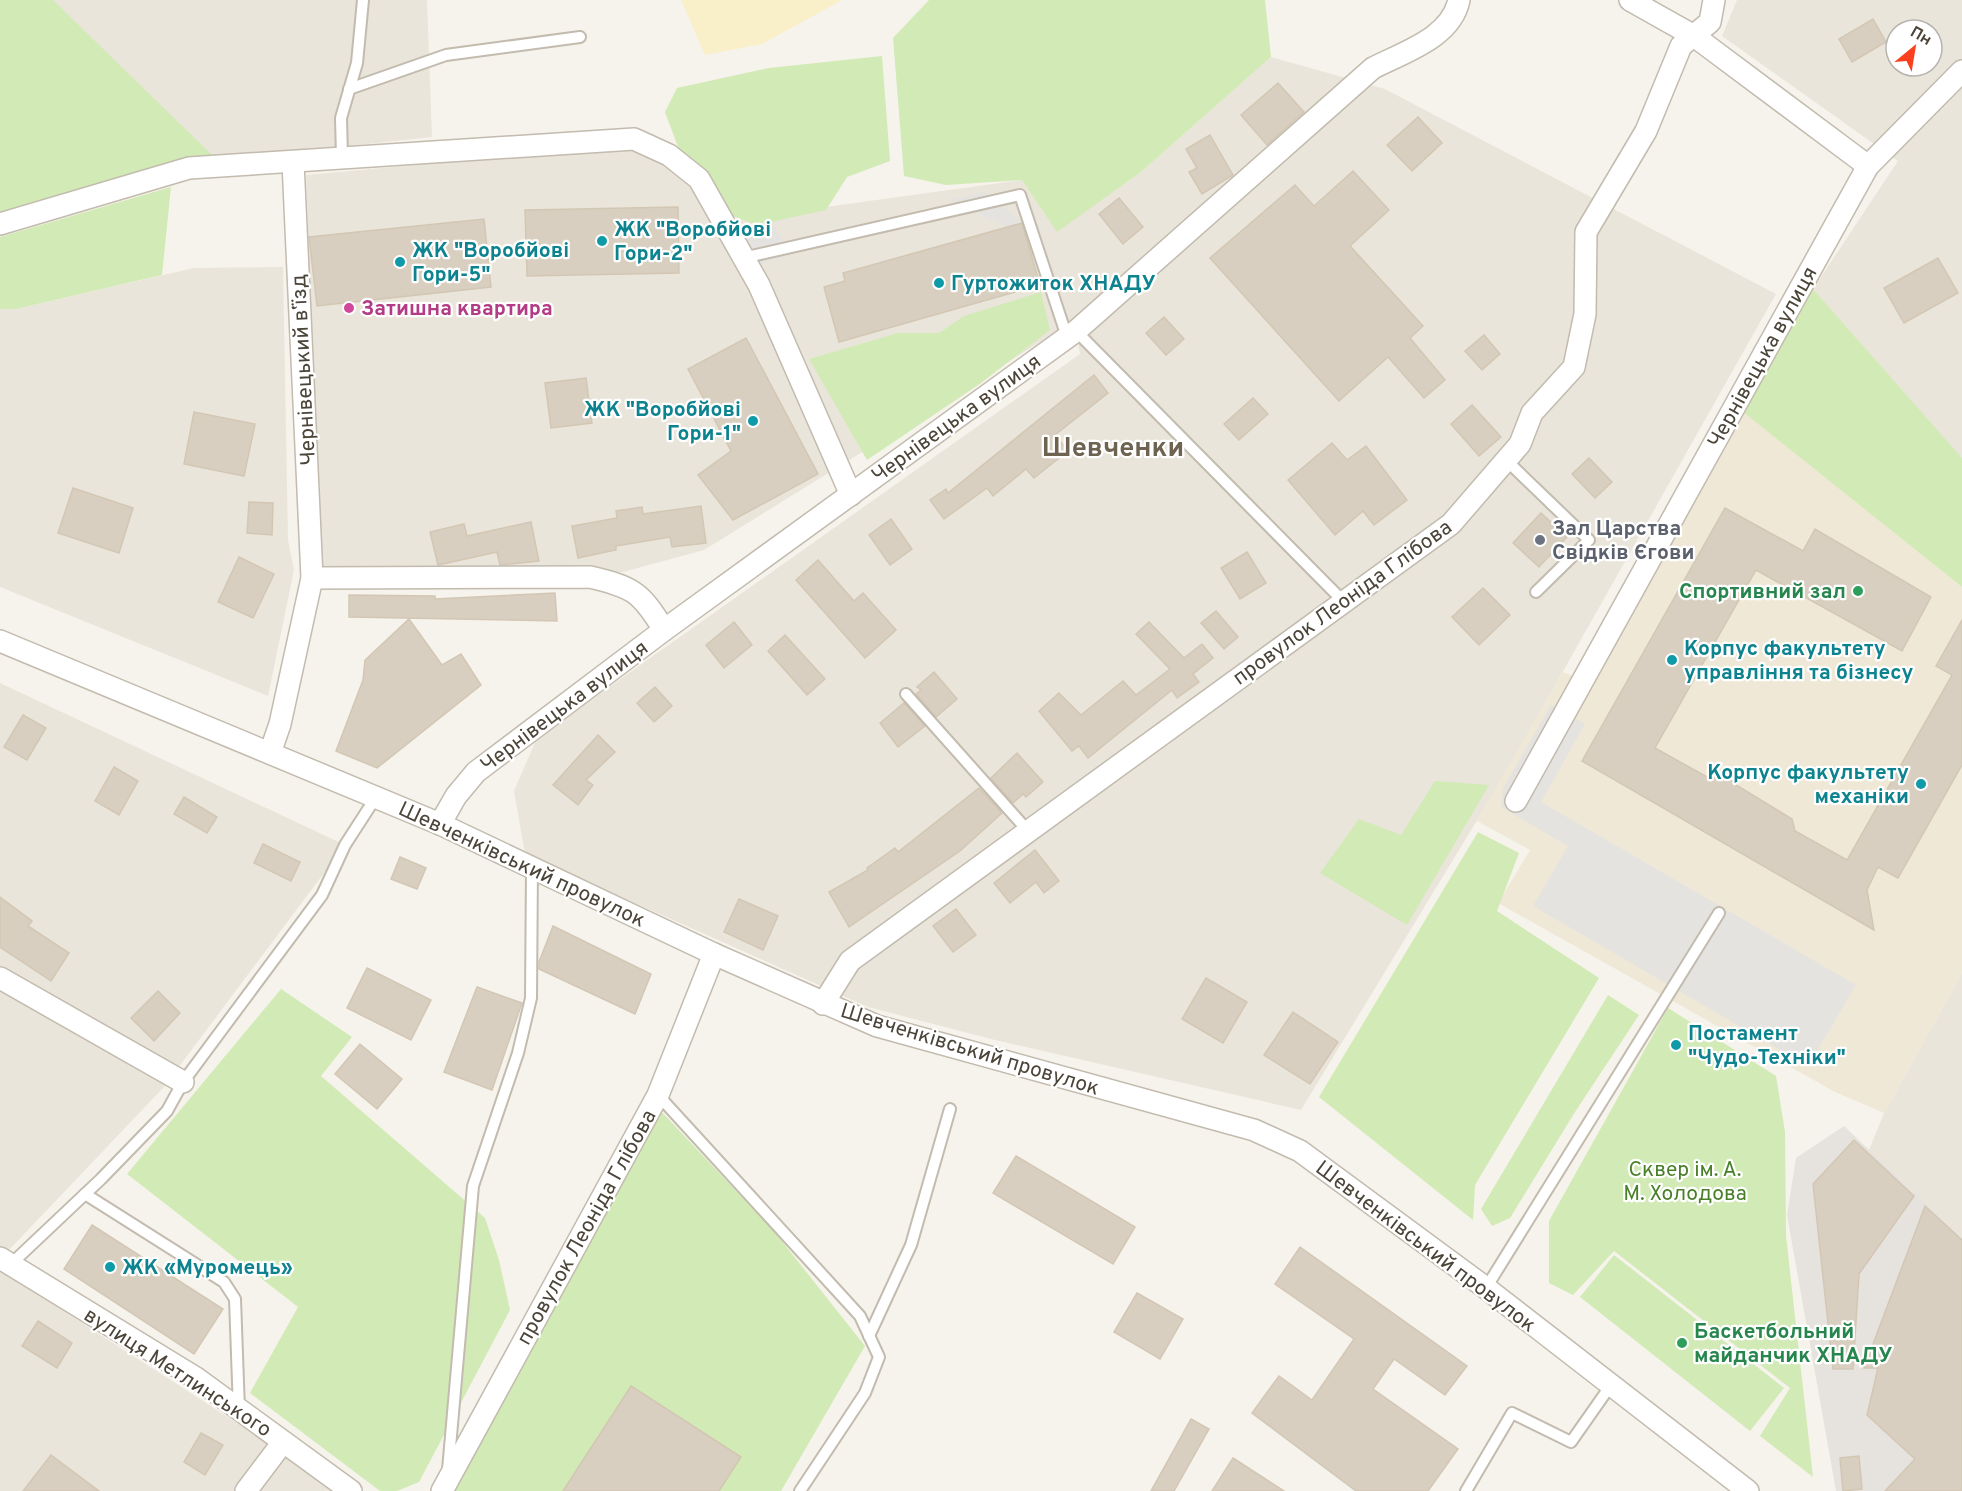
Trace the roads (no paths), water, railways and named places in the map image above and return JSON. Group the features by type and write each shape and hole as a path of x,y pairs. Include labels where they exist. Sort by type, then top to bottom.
{"street":[{"name":"Чернівецька вулиця","path":"441,824 456,796 476,772 664,630 1072,334 1373,68 1432,38 1453,16 1459,0"},
{"path":"1630,0 1694,36 1868,166 1962,71"},
{"name":"провулок Леоніда Глібова","path":"823,1004 850,961 1451,524 1520,444 1533,413 1574,367 1585,314 1586,232 1646,131 1681,46 1710,22 1714,0"},
{"path":"0,224 189,168 294,162 342,156 634,139 669,154 699,179 759,285 850,495"},
{"name":"Чернівецький вʼїзд","path":"270,753 280,724 312,578 294,162"},
{"name":"Чернівецька вулиця","path":"1516,801 1868,166"},
{"path":"312,578 590,577 624,585 647,602 664,630"},
{"name":"Шевченківський провулок","path":"0,641 441,824 714,954 877,1026 1254,1130 1300,1152 1486,1288 1748,1491"},
{"name":"провулок Леоніда Глібова","path":"445,1486 658,1095 714,954"},
{"path":"0,978 183,1083"},
{"name":"вулиця Метлинського","path":"5,1262 196,1378 351,1491"},
{"path":"246,1491 283,1442"}],"lane":[{"path":"342,156 341,118 357,63 363,0"},
{"path":"350,89 446,55 580,37"},
{"path":"743,258 1020,195 1072,334 1343,602"},
{"path":"1506,460 1589,540 1536,592"},
{"path":"906,694 1029,831"},
{"path":"5,1262 85,1194 168,1111 183,1083 322,895 345,845 376,797"},
{"path":"445,1486 473,1186 518,1053 531,998 532,867"},
{"path":"1486,1288 1719,913"},
{"path":"658,1095 860,1316 879,1357 865,1393 800,1491"},
{"path":"869,1336 911,1245 950,1108"},
{"path":"85,1194 224,1282 235,1299 239,1410"},
{"path":"1466,1491 1512,1413 1571,1442 1611,1385"}],"place":[{"name":"ЖК \"Воробйові Гори-2\"","path":"602,241"},
{"name":"ЖК \"Воробйові Гори-5\"","path":"400,262"},
{"name":"Гуртожиток ХНАДУ","path":"939,283"},
{"name":"Затишна квартира","path":"349,308"},
{"name":"ЖК \"Воробйові Гори-1\"","path":"753,421"},
{"name":"Зал Царства Свідків Єгови","path":"1540,540"},
{"name":"Спортивний зал","path":"1858,591"},
{"name":"Корпус факультету управління та бізнесу","path":"1672,660"},
{"name":"Корпус факультету механіки","path":"1921,784"},
{"name":"Постамент \"Чудо-Техніки\"","path":"1676,1045"},
{"name":"ЖК «Муромець»","path":"110,1267"},
{"name":"Баскетбольний майданчик ХНАДУ","path":"1682,1343"}],"district":[{"name":"Шевченки","path":"1113,447"}],"park label":[{"name":"Сквер ім. А. М. Холодова","path":"1685,1181"}]}
